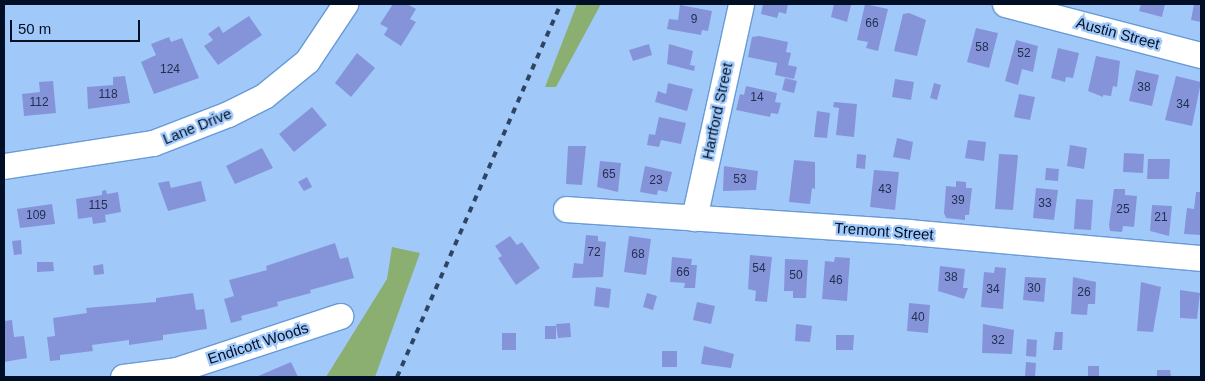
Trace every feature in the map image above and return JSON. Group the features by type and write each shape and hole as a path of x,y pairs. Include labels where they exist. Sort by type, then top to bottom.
{"street":[{"name":"Lane Drive","path":"4,166 153,143 228,114 264,96 307,61 344,4"},
{"name":"Hartford Street","path":"694,218 741,4"},
{"name":"Austin Street","path":"1005,4 1201,55"},
{"name":"Tremont Street","path":"566,209 919,233 1201,258"},
{"name":"Endicott Woods","path":"123,377 175,374 340,316"}],"green space":[{"path":"577,4 601,4 556,87 545,87"},
{"path":"392,247 420,253 375,377 326,377 387,279"}],"building":[{"path":"393,4 407,4 416,9 410,19 416,22 401,46 384,35 388,28 380,24"},
{"path":"763,4 788,4 786,14 779,12 777,18 761,14"},
{"path":"834,4 851,5 847,22 831,17"},
{"path":"865,4 888,9 878,51 866,48 868,42 857,40"},
{"path":"1141,4 1165,4 1162,17 1139,11"},
{"path":"1194,4 1201,4 1201,22 1191,20"},
{"path":"680,5 712,11 708,31 702,30 701,35 667,29 669,19 678,20"},
{"path":"909,13 926,20 917,56 894,51 903,14"},
{"path":"249,16 262,35 218,65 204,46 213,40 208,34 219,26 223,33"},
{"path":"976,28 998,33 989,68 967,62"},
{"path":"759,36 788,42 786,52 791,53 788,65 797,67 794,79 775,75 777,63 748,57 752,37"},
{"path":"169,37 171,42 182,38 199,78 154,94 141,62 156,55 151,44"},
{"path":"1016,40 1038,46 1033,72 1022,69 1018,85 1005,81"},
{"path":"649,44 652,55 633,61 629,50"},
{"path":"669,44 693,51 690,65 695,66 694,71 667,64"},
{"path":"1058,48 1079,53 1073,78 1066,77 1065,82 1051,78"},
{"path":"357,53 375,68 351,97 335,83"},
{"path":"1096,56 1120,61 1117,87 1113,86 1111,96 1103,95 1103,97 1088,91"},
{"path":"1136,70 1159,75 1152,106 1129,101"},
{"path":"125,76 130,103 88,109 87,87 113,85 113,77"},
{"path":"1176,76 1201,82 1192,126 1165,120"},
{"path":"785,78 797,81 794,93 782,90"},
{"path":"895,79 914,82 911,100 892,97"},
{"path":"53,81 56,113 24,116 22,94 40,92 39,82"},
{"path":"668,83 693,89 687,111 655,102 658,91 666,94"},
{"path":"934,83 941,85 937,100 930,98"},
{"path":"746,86 777,93 775,102 781,103 778,114 771,113 770,117 736,110 740,94 744,95"},
{"path":"1019,94 1035,97 1030,120 1014,117"},
{"path":"834,102 857,104 854,137 836,135 839,108 833,107"},
{"path":"312,107 327,125 294,152 279,134"},
{"path":"817,111 830,113 827,138 814,137"},
{"path":"659,117 686,123 681,144 661,140 659,147 647,145 649,134 655,135"},
{"path":"897,138 913,142 910,160 893,157"},
{"path":"968,140 986,142 984,161 965,158"},
{"path":"1070,145 1087,148 1084,169 1067,166"},
{"path":"568,146 586,146 582,185 566,184"},
{"path":"262,148 273,168 235,184 226,166"},
{"path":"1124,153 1144,154 1143,173 1123,172"},
{"path":"857,154 866,155 865,169 856,168"},
{"path":"999,154 1018,155 1013,210 995,209"},
{"path":"1148,159 1170,159 1169,179 1147,179"},
{"path":"794,160 815,162 815,189 812,188 810,204 789,202"},
{"path":"600,161 621,163 618,192 597,187"},
{"path":"645,166 672,172 667,192 658,190 657,195 640,192"},
{"path":"724,166 758,171 756,190 723,191"},
{"path":"1046,168 1059,169 1058,181 1045,180"},
{"path":"874,170 899,172 895,210 870,207"},
{"path":"307,177 312,187 304,191 298,182"},
{"path":"169,181 171,188 201,181 206,201 168,211 158,183"},
{"path":"956,181 966,182 966,188 972,188 969,215 965,215 965,220 946,218 944,213 946,186 956,187"},
{"path":"1036,188 1058,190 1054,220 1033,218"},
{"path":"1114,189 1125,189 1125,195 1137,196 1134,227 1123,226 1122,232 1110,231 1109,225"},
{"path":"106,190 107,194 118,192 121,212 105,215 106,222 93,224 92,217 78,219 76,199 102,195 102,191"},
{"path":"1196,192 1201,192 1201,235 1184,234 1187,208 1194,209"},
{"path":"1076,199 1093,200 1091,230 1074,229"},
{"path":"52,204 55,224 20,228 17,209"},
{"path":"1152,205 1172,206 1169,236 1150,231"},
{"path":"586,235 598,236 598,241 606,242 603,277 572,278 574,263 583,264"},
{"path":"510,236 517,245 522,242 540,268 516,285 498,258 502,256 495,246"},
{"path":"629,236 651,239 646,275 624,272"},
{"path":"21,240 22,254 14,255 12,241"},
{"path":"335,243 340,259 348,257 354,278 310,290 311,293 277,302 278,306 241,316 242,320 231,323 224,299 234,296 229,280 267,270 266,266"},
{"path":"750,255 772,257 767,302 755,301 756,291 748,289"},
{"path":"672,257 692,259 691,265 697,265 695,288 684,288 685,283 670,282"},
{"path":"835,257 850,258 847,301 822,299 825,261 834,262"},
{"path":"785,259 808,260 806,298 793,298 793,291 784,291"},
{"path":"37,262 53,262 54,271 37,272"},
{"path":"103,264 104,274 94,275 93,266"},
{"path":"940,266 965,269 963,288 968,288 964,299 938,291"},
{"path":"995,267 1006,268 1003,309 981,307 984,272 994,273"},
{"path":"1025,277 1046,278 1044,302 1023,300"},
{"path":"1073,277 1096,282 1095,304 1088,304 1087,315 1071,314"},
{"path":"1141,282 1161,287 1153,332 1137,331"},
{"path":"596,287 611,289 609,308 594,306"},
{"path":"1180,290 1200,293 1197,319 1180,318"},
{"path":"193,293 196,310 204,309 207,329 163,335 163,340 129,345 129,340 92,345 93,351 60,355 60,360 50,361 47,337 55,336 53,318 87,313 86,308 156,302 156,298"},
{"path":"647,293 657,296 653,310 643,307"},
{"path":"697,302 715,306 711,324 693,320"},
{"path":"909,303 930,305 928,333 907,331"},
{"path":"12,320 14,337 24,336 27,358 4,362 4,321"},
{"path":"570,323 571,337 558,338 556,324"},
{"path":"796,324 812,326 810,342 795,341"},
{"path":"983,324 1014,330 1012,354 982,353"},
{"path":"545,326 556,326 556,339 545,339"},
{"path":"1055,332 1063,332 1062,350 1053,350"},
{"path":"502,333 516,333 516,350 502,350"},
{"path":"836,335 854,335 853,350 836,350"},
{"path":"1027,339 1037,340 1036,357 1026,356"},
{"path":"704,346 734,354 731,368 701,364"},
{"path":"662,351 677,351 677,367 662,367"},
{"path":"291,362 298,377 256,377"},
{"path":"1026,362 1036,363 1035,377 1025,377"},
{"path":"1088,366 1099,366 1099,377 1088,377"},
{"path":"1157,370 1170,370 1171,377 1157,377"}],"railway":[{"path":"397,377 561,4"}]}
